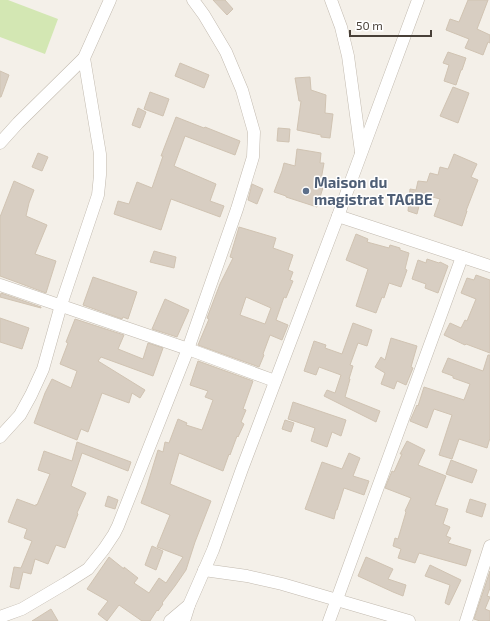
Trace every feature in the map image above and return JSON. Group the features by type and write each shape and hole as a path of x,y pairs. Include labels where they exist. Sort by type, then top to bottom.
{"street":[{"path":"0,143 18,123 84,58 110,0"},
{"path":"0,618 22,609 88,569 111,539 118,526 188,349 237,209 253,157 254,132 242,90 226,52 204,15 193,0"},
{"path":"331,0 341,27 348,56 361,153"},
{"path":"184,621 189,605 213,550 418,0"},
{"path":"0,437 20,415 43,369 98,195 100,154 84,58"},
{"path":"338,216 490,266"},
{"path":"328,621 462,257"},
{"path":"0,285 188,349 275,382"},
{"path":"466,621 490,546"},
{"path":"204,570 266,580 409,621"},
{"path":"170,621 189,605"}],"green space":[{"path":"0,0 8,0 58,19 45,54 0,37"}],"building":[{"path":"213,0 225,0 233,9 227,15"},
{"path":"468,0 488,0 477,29 490,35 490,43 488,42 483,55 465,48 469,39 446,30 450,19 459,22"},
{"path":"448,52 466,58 456,85 444,81 449,65 443,63"},
{"path":"180,63 209,75 204,88 175,76"},
{"path":"0,71 9,75 1,97 0,97"},
{"path":"310,77 311,90 326,95 325,113 333,114 330,138 297,130 301,101 299,101 295,78"},
{"path":"453,87 469,93 458,123 440,116"},
{"path":"150,92 169,99 163,116 144,109"},
{"path":"138,108 146,112 140,128 132,125"},
{"path":"176,117 240,141 235,155 185,136 174,166 216,184 210,201 224,206 220,217 171,199 161,230 114,214 118,201 129,204 137,182 152,188 163,156 161,156"},
{"path":"278,128 290,129 289,142 277,141"},
{"path":"297,149 321,153 320,163 324,163 321,180 325,181 317,207 274,192 284,163 295,166"},
{"path":"38,153 48,157 42,171 32,167"},
{"path":"454,154 477,164 471,177 478,180 462,226 434,216 440,199 422,194 417,214 408,211 410,189 416,190 418,181 427,182 430,173 438,175 440,167 448,169"},
{"path":"14,181 34,190 26,216 47,225 35,254 56,261 46,293 0,276 0,217"},
{"path":"252,184 263,189 257,204 248,200"},
{"path":"239,227 276,238 273,248 293,255 288,270 293,272 290,280 293,281 286,298 284,297 276,320 288,325 282,340 270,335 259,367 198,345 209,319 207,318 220,284 233,258 230,257","holes":["246,297 271,308 265,324 240,315"]},
{"path":"356,234 368,239 367,242 389,248 390,245 409,253 405,269 407,270 401,287 389,283 384,298 382,297 376,313 356,306 368,269 346,260"},
{"path":"154,251 176,257 174,268 150,262"},
{"path":"427,259 440,262 448,266 438,293 425,288 426,284 412,279 418,260 426,263"},
{"path":"476,275 490,280 490,353 466,344 465,345 444,335 450,323 461,328 465,320 467,321 476,299 461,293 467,278 474,280"},
{"path":"93,277 137,292 128,319 123,317 122,319 83,305"},
{"path":"1,293 41,307 41,308 0,297"},
{"path":"165,299 189,310 177,337 152,329"},
{"path":"0,318 29,328 22,349 0,342"},
{"path":"75,319 124,335 118,349 143,359 148,343 163,348 153,376 101,357 98,361 145,390 140,398 132,393 129,403 102,393 88,432 81,429 77,440 34,423 52,379 71,388 77,371 60,364 68,343 66,342"},
{"path":"353,323 372,330 367,346 358,343 350,365 353,366 345,397 380,411 376,422 324,396 327,390 335,393 341,375 319,367 316,375 304,371 314,341 326,345 325,348 342,354"},
{"path":"391,338 417,346 411,367 413,368 406,385 397,381 394,389 381,384 385,373 375,367 381,357 385,360"},
{"path":"488,355 490,355 490,438 487,448 459,439 452,459 439,455 452,415 434,409 427,428 410,421 417,405 418,406 424,387 464,400 470,384 442,372 448,358 483,371"},
{"path":"198,361 253,381 243,409 246,410 241,422 244,424 238,437 237,436 223,471 179,453 170,484 211,501 186,570 150,621 142,621 119,605 107,621 98,614 108,601 87,589 109,557 138,578 134,583 149,593 159,578 166,583 183,557 157,547 170,515 141,503 158,450 163,452 165,442 169,443 178,419 187,423 186,425 202,430 213,400 205,397 208,391 190,385"},
{"path":"293,402 346,420 341,436 332,432 327,447 311,441 315,428 288,419"},
{"path":"285,420 294,423 291,432 282,429"},
{"path":"407,441 425,450 418,465 446,476 435,505 448,509 443,524 450,527 446,536 451,538 448,543 471,550 466,566 419,553 415,563 398,558 401,549 393,546 395,538 398,539 406,512 405,511 411,498 385,488 392,471 394,472 402,454 400,454"},
{"path":"77,442 131,462 128,471 82,453 71,486 86,493 77,513 78,514 65,548 56,545 48,564 35,559 31,574 23,572 19,589 10,587 14,567 21,568 32,541 24,538 27,529 8,522 17,499 36,506 50,474 38,470 44,451 72,461"},
{"path":"349,453 360,458 353,476 369,481 364,495 344,488 334,519 305,509 322,462 342,469"},
{"path":"451,460 477,470 472,483 446,474"},
{"path":"108,496 118,500 115,509 105,506"},
{"path":"470,499 486,504 482,517 466,512"},
{"path":"152,546 163,551 156,570 145,565"},
{"path":"366,557 393,569 388,579 406,585 403,596 358,576"},
{"path":"430,565 461,580 449,605 445,603 450,585 425,576"},
{"path":"490,571 490,588 487,596 490,597 485,609 490,611 490,621 480,621 474,619"},
{"path":"51,609 58,621 32,621"}],"place":[{"name":"Maison du magistrat TAGBE","path":"306,191"}]}
